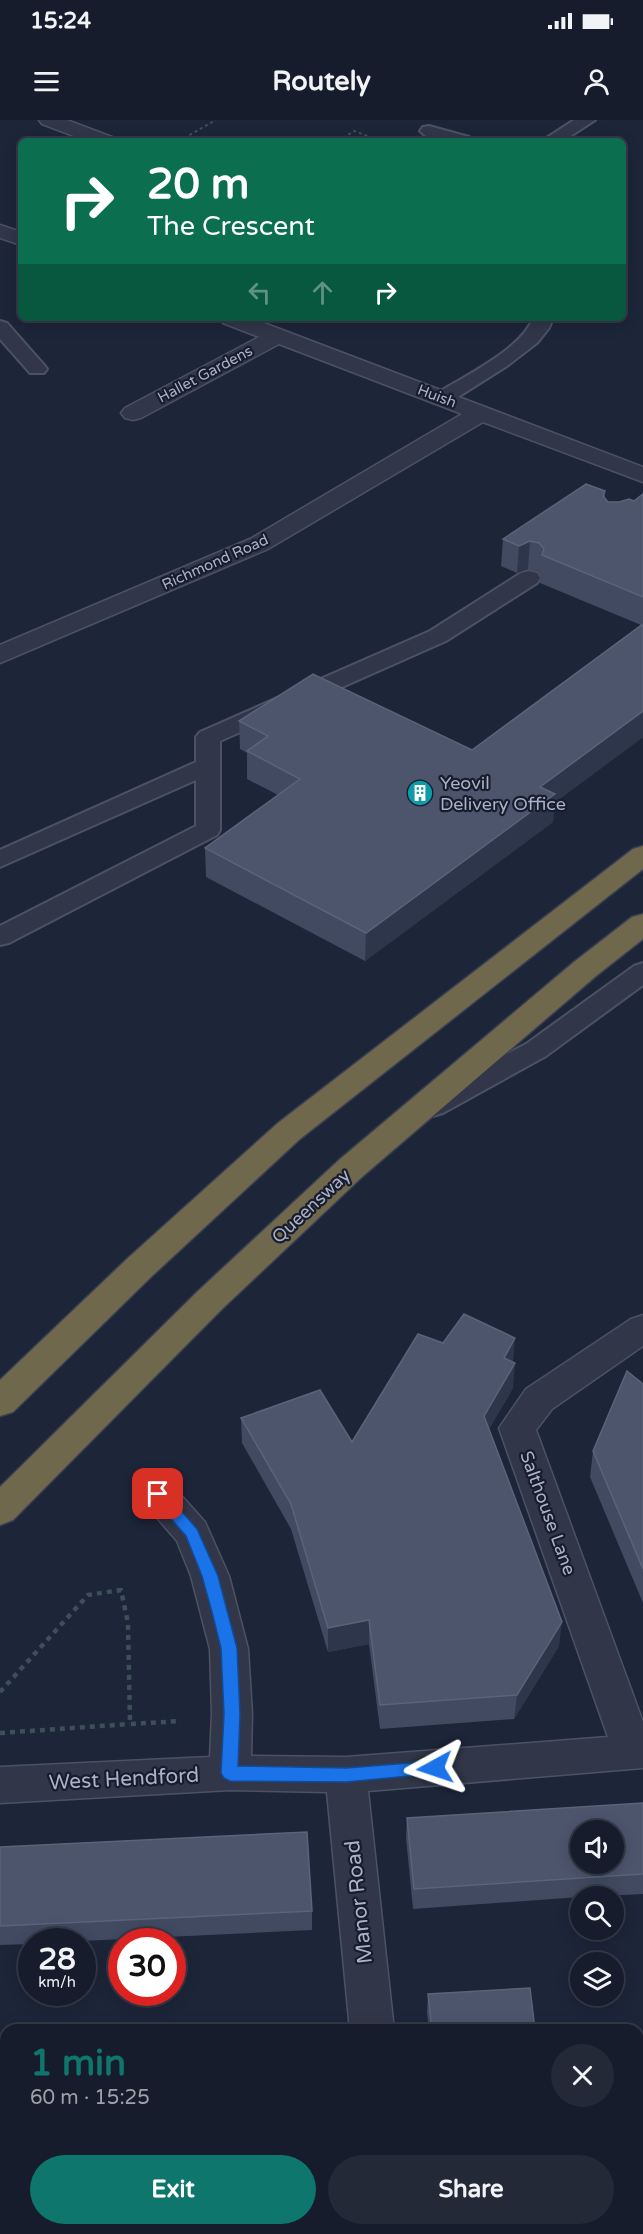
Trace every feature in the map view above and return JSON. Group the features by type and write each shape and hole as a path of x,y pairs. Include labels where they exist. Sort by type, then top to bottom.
{"highway":[{"path":"0,1402 140,1267 289,1131 643,855"},
{"name":"Queensway","path":"0,1510 209,1301 351,1168 585,969 643,924"}],"street":[{"path":"49,120 97,138"},
{"path":"0,231 18,238"},
{"name":"Huish","path":"244,321 277,336 643,475"},
{"name":"Hallet Gardens","path":"133,412 277,336"},
{"name":"Richmond Road","path":"0,655 260,544 481,413"},
{"name":"Salthouse Lane","path":"639,1751 516,1428 539,1398 643,1328"},
{"path":"158,1494 192,1533 210,1576 229,1648 232,1714 230,1773"},
{"name":"West Hendford","path":"0,1785 230,1773 346,1775 639,1751"},
{"name":"Manor Road","path":"346,1775 371,2024"}],"lane":[{"path":"556,138 586,120"},
{"path":"429,131 453,138"},
{"path":"443,398 518,350 537,334 543,321"},
{"path":"0,327 37,369"},
{"path":"0,937 208,830 208,737 438,636 529,578"},
{"path":"0,859 208,766"},
{"path":"413,1117 536,1050 643,972"}],"path":[{"path":"184,138 216,120"},
{"path":"343,138 354,131 373,138"},
{"path":"0,1692 88,1595 121,1590 128,1623 130,1724"},
{"path":"0,1733 153,1724 232,1714"}],"building":[{"path":"586,484 605,491 603,496 608,502 629,499 634,501 643,494 643,597 542,555 544,549 539,543 530,541 519,546 503,539"},
{"name":"Yeovil Delivery Office","path":"643,624 643,711 540,787 555,794 366,933 205,848 300,779 247,751 268,736 239,721 313,674 472,750"},
{"path":"464,1314 515,1338 504,1358 515,1363 484,1416 562,1622 517,1695 380,1705 369,1620 328,1628 291,1504 241,1418 320,1390 352,1442 418,1334 443,1343"},
{"path":"627,1371 643,1384 643,1569 593,1451"},
{"path":"643,1803 643,1874 414,1889 407,1818"},
{"path":"307,1832 312,1911 0,1926 0,1847"},
{"path":"530,1988 534,2024 431,2024 428,1994"}],"place":[{"name":"Yeovil Delivery Office","path":"420,793"}],"route":[{"path":"158,1494 192,1533 210,1576 229,1648 232,1714 230,1773 346,1775 435,1768"}]}
